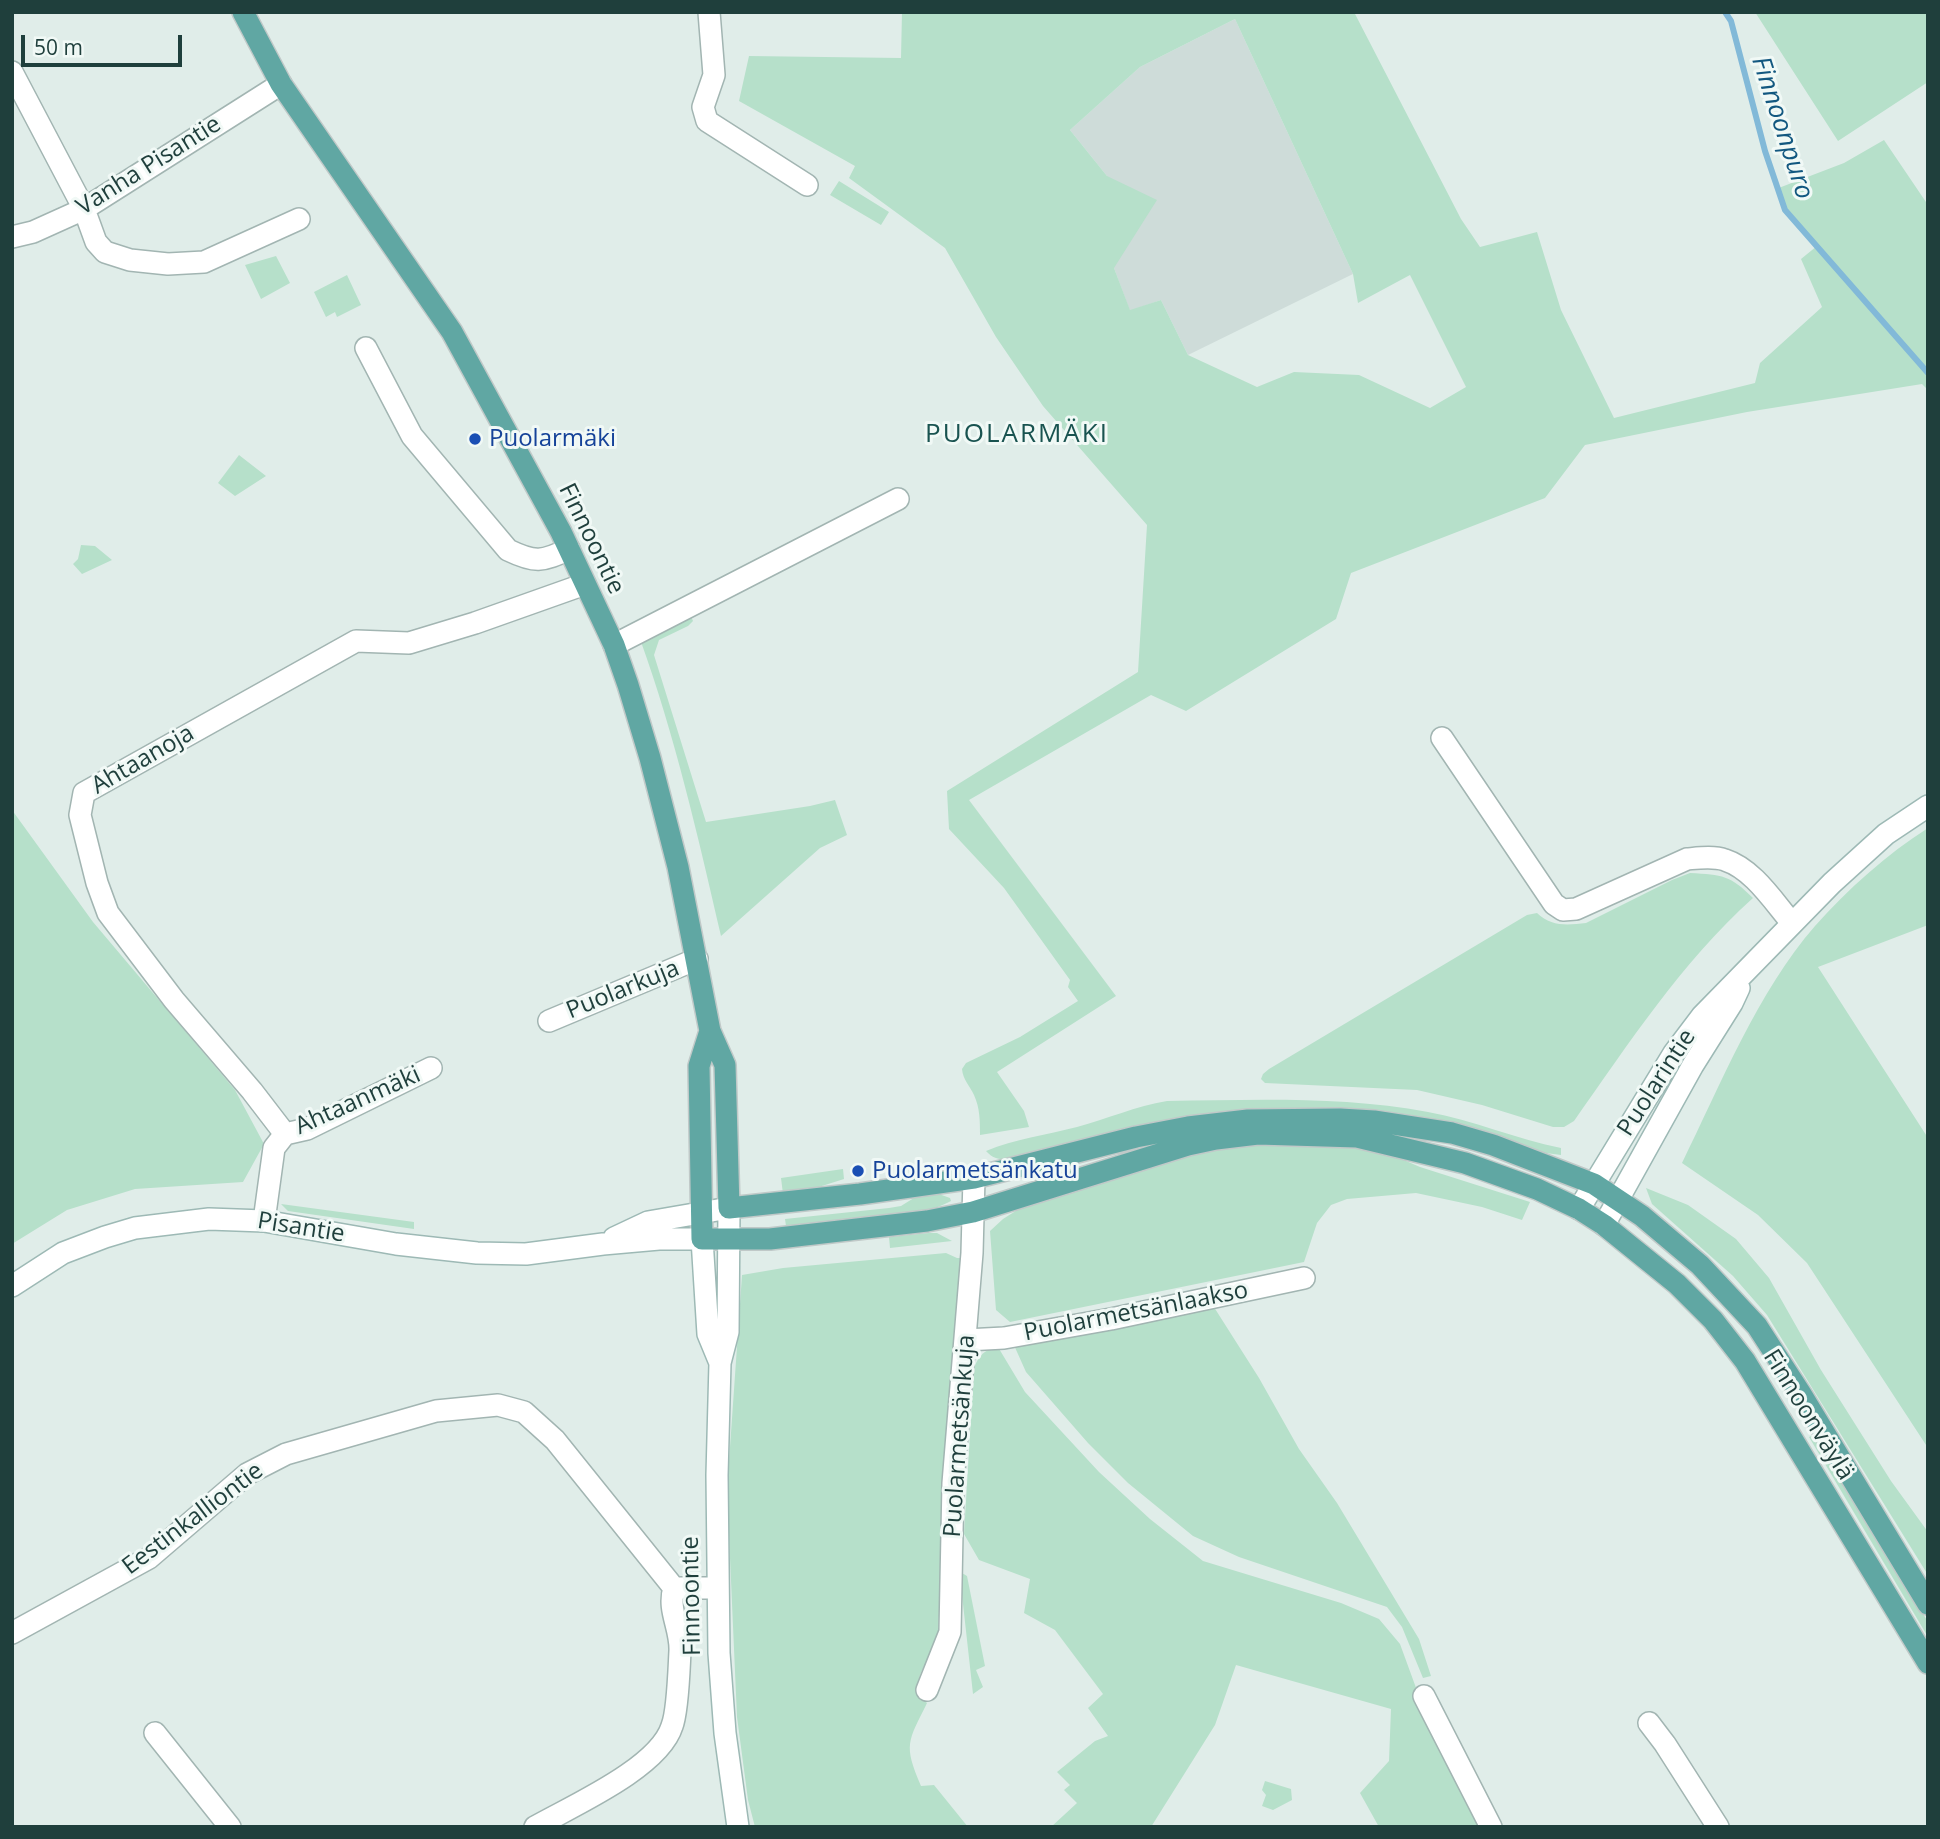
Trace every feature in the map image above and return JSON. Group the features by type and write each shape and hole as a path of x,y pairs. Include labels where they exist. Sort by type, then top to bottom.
{"main road":[{"name":"Finnoontie","path":"243,12 281,83 452,332 569,549 614,645 650,758 678,867 710,1031 725,1065 729,1208"},
{"name":"Finnoontie","path":"702,1239 699,1066 710,1031"},
{"path":"729,1208 974,1178 1136,1137 1248,1120 1340,1119 1401,1124 1452,1133 1493,1145 1594,1184"},
{"path":"702,1239 770,1239 927,1221 973,1212 1188,1145 1258,1134 1357,1137 1428,1153 1500,1175 1579,1209 1604,1225"},
{"name":"Finnoonväylä","path":"1594,1184 1642,1216 1700,1265 1757,1326 1928,1604"},
{"name":"Finnoonväylä","path":"1604,1225 1686,1293 1713,1320 1745,1361 1928,1663"}],"street":[{"path":"709,12 714,75 703,107 707,121 807,185"},
{"path":"12,72 84,209 96,242 105,251 130,260 168,264 204,262 299,219"},
{"name":"Vanha Pisantie","path":"12,237 33,232 84,209 281,83"},
{"path":"366,348 412,436 508,550 529,560 551,558 569,549"},
{"path":"614,645 898,499"},
{"name":"Ahtaanoja","path":"285,1134 174,1000 108,913 97,883 80,815 84,793 356,641 409,643 585,584"},
{"path":"1442,738 1548,896 1563,911 1576,909 1687,859 1702,857 1725,860 1751,875 1792,923"},
{"name":"Puolarintie","path":"1579,1209 1674,1054 1702,1016 1832,883 1886,834 1928,806"},
{"name":"Puolarkuja","path":"549,1021 697,960"},
{"name":"Puolarintie","path":"1604,1225 1693,1065 1732,1003 1748,967"},
{"name":"Ahtaanmäki","path":"285,1134 307,1129 430,1068"},
{"path":"264,1221 274,1147 285,1134"},
{"name":"Puolarmetsänkuja","path":"927,1689 950,1632 953,1483 966,1340 974,1178"},
{"path":"701,1213 729,1208"},
{"name":"Finnoontie","path":"729,1208 728,1332 720,1363 717,1588 725,1733 738,1827"},
{"name":"Pisantie","path":"603,1244 648,1222 701,1213"},
{"name":"Pisantie","path":"12,1286 64,1253 135,1228 209,1219 264,1221 396,1244 477,1253 526,1254 659,1239 702,1239"},
{"name":"Finnoontie","path":"702,1239 708,1334 720,1363"},
{"name":"Puolarmetsänlaakso","path":"966,1340 1004,1338 1111,1320 1304,1278"},
{"name":"Eestinkalliontie","path":"12,1633 149,1558 247,1474 286,1454 436,1411 498,1405 524,1412 555,1440 674,1588"},
{"path":"535,1827 622,1778 646,1760 665,1740 673,1726 680,1661 681,1638 671,1604 674,1588 717,1588"},
{"path":"1424,1696 1491,1827"},
{"path":"1650,1723 1718,1827"},
{"path":"155,1733 230,1827"}],"shaded area":[{"path":"1235,19 1353,274 1188,355 1161,300 1130,311 1114,268 1107,176 1070,130 1140,67"}],"green space":[{"path":"902,12 1354,12 1461,219 1480,247 1537,232 1561,310 1614,418 1755,383 1760,363 1822,307 1801,259 1817,246 1785,210 1776,189 1844,163 1884,140 1928,205 1928,390 1922,384 1747,412 1585,445 1545,498 1351,573 1336,619 1186,711 1151,695 969,800 1116,996 997,1072 1024,1111 1029,1127 980,1135 977,1105 962,1069 966,1063 1020,1037 1078,1001 1068,987 1070,980 1004,888 949,829 947,791 1138,672 1147,525 1043,406 996,337 945,248 849,178 855,166 739,101 749,56 901,58","holes":["1235,19 1353,274 1358,303 1410,275 1466,387 1430,408 1359,375 1294,372 1257,387 1188,355 1161,300 1130,310 1114,268 1157,200 1107,176 1070,130 1140,67"]},
{"path":"1755,12 1928,12 1928,82 1838,141"},
{"path":"839,181 889,212 881,225 830,195"},
{"path":"276,256 290,283 261,299 245,265"},
{"path":"347,275 361,305 337,317 335,312 326,317 314,292"},
{"path":"239,455 266,476 235,496 218,483"},
{"path":"81,545 95,546 112,560 82,574 73,564 78,559"},
{"path":"690,614 693,621 659,640 654,655 706,822 835,800 847,835 820,848 721,936 675,749 640,639"},
{"path":"12,810 93,922 235,1090 264,1144 243,1182 135,1189 67,1210 12,1244"},
{"path":"1928,828 1928,925 1818,967 1928,1138 1928,1448 1807,1263 1758,1215 1682,1163 1741,1040 1794,952 1854,886"},
{"path":"1690,873 1725,878 1753,898 1702,949 1636,1033 1574,1121 1564,1127 1553,1127 1482,1105 1417,1090 1265,1083 1261,1079 1269,1069 1527,915 1537,913 1548,921 1560,924 1586,923"},
{"path":"1298,1100 1396,1107 1445,1115 1561,1148 1561,1155 1531,1151 1373,1113 1014,1159 998,1159 986,1151 1167,1101"},
{"path":"1244,1143 1376,1148 1420,1167 1530,1202 1522,1220 1482,1207 1416,1193 1347,1199 1331,1205 1317,1223 1304,1262 1010,1322 996,1310 990,1231 1003,1219 1022,1207 1148,1164"},
{"path":"843,1169 844,1179 806,1191 783,1194 781,1178"},
{"path":"1646,1188 1688,1205 1736,1239 1769,1278 1821,1370 1891,1481 1928,1532 1928,1575 1767,1315 1733,1276 1652,1204"},
{"path":"936,1193 950,1198 951,1201 935,1208 894,1217 786,1226 785,1219 901,1206 917,1196"},
{"path":"281,1204 414,1222 414,1229 288,1211"},
{"path":"937,1233 952,1241 890,1248 889,1237"},
{"path":"946,1253 964,1258 938,1632 919,1678 920,1694 927,1703 912,1735 910,1752 921,1786 934,1785 968,1827 755,1827 748,1800 737,1717 727,1490 742,1275 783,1268"},
{"path":"1212,1304 1259,1378 1299,1449 1337,1503 1419,1639 1431,1676 1423,1678 1402,1627 1387,1607 1239,1557 1193,1536 1128,1483 1088,1443 1026,1372 1013,1343"},
{"path":"998,1347 1025,1392 1099,1472 1150,1519 1203,1561 1341,1603 1379,1619 1400,1644 1419,1696 1482,1827 1379,1827 1360,1793 1389,1761 1391,1709 1236,1665 1215,1725 1151,1827 1051,1827 1077,1803 1064,1790 1070,1785 1057,1772 1095,1741 1108,1736 1088,1708 1103,1694 1055,1630 1024,1613 1030,1579 979,1560 964,1534 974,1368 983,1354"},
{"path":"1814,1435 1928,1622 1928,1637 1809,1437"},
{"path":"962,1573 967,1576 985,1666 976,1670 983,1687 973,1694 960,1577"},
{"path":"1265,1781 1291,1789 1292,1800 1273,1810 1262,1806 1266,1795 1262,1790"}],"waterway":[{"name":"Finnoonpuro","path":"1725,12 1731,21 1765,151 1785,210 1928,373"}],"place":[{"name":"Puolarmäki","path":"475,439"},
{"name":"Puolarmetsänkatu","path":"858,1171"}],"district":[{"name":"PUOLARMÄKI","path":"1017,435"}]}
